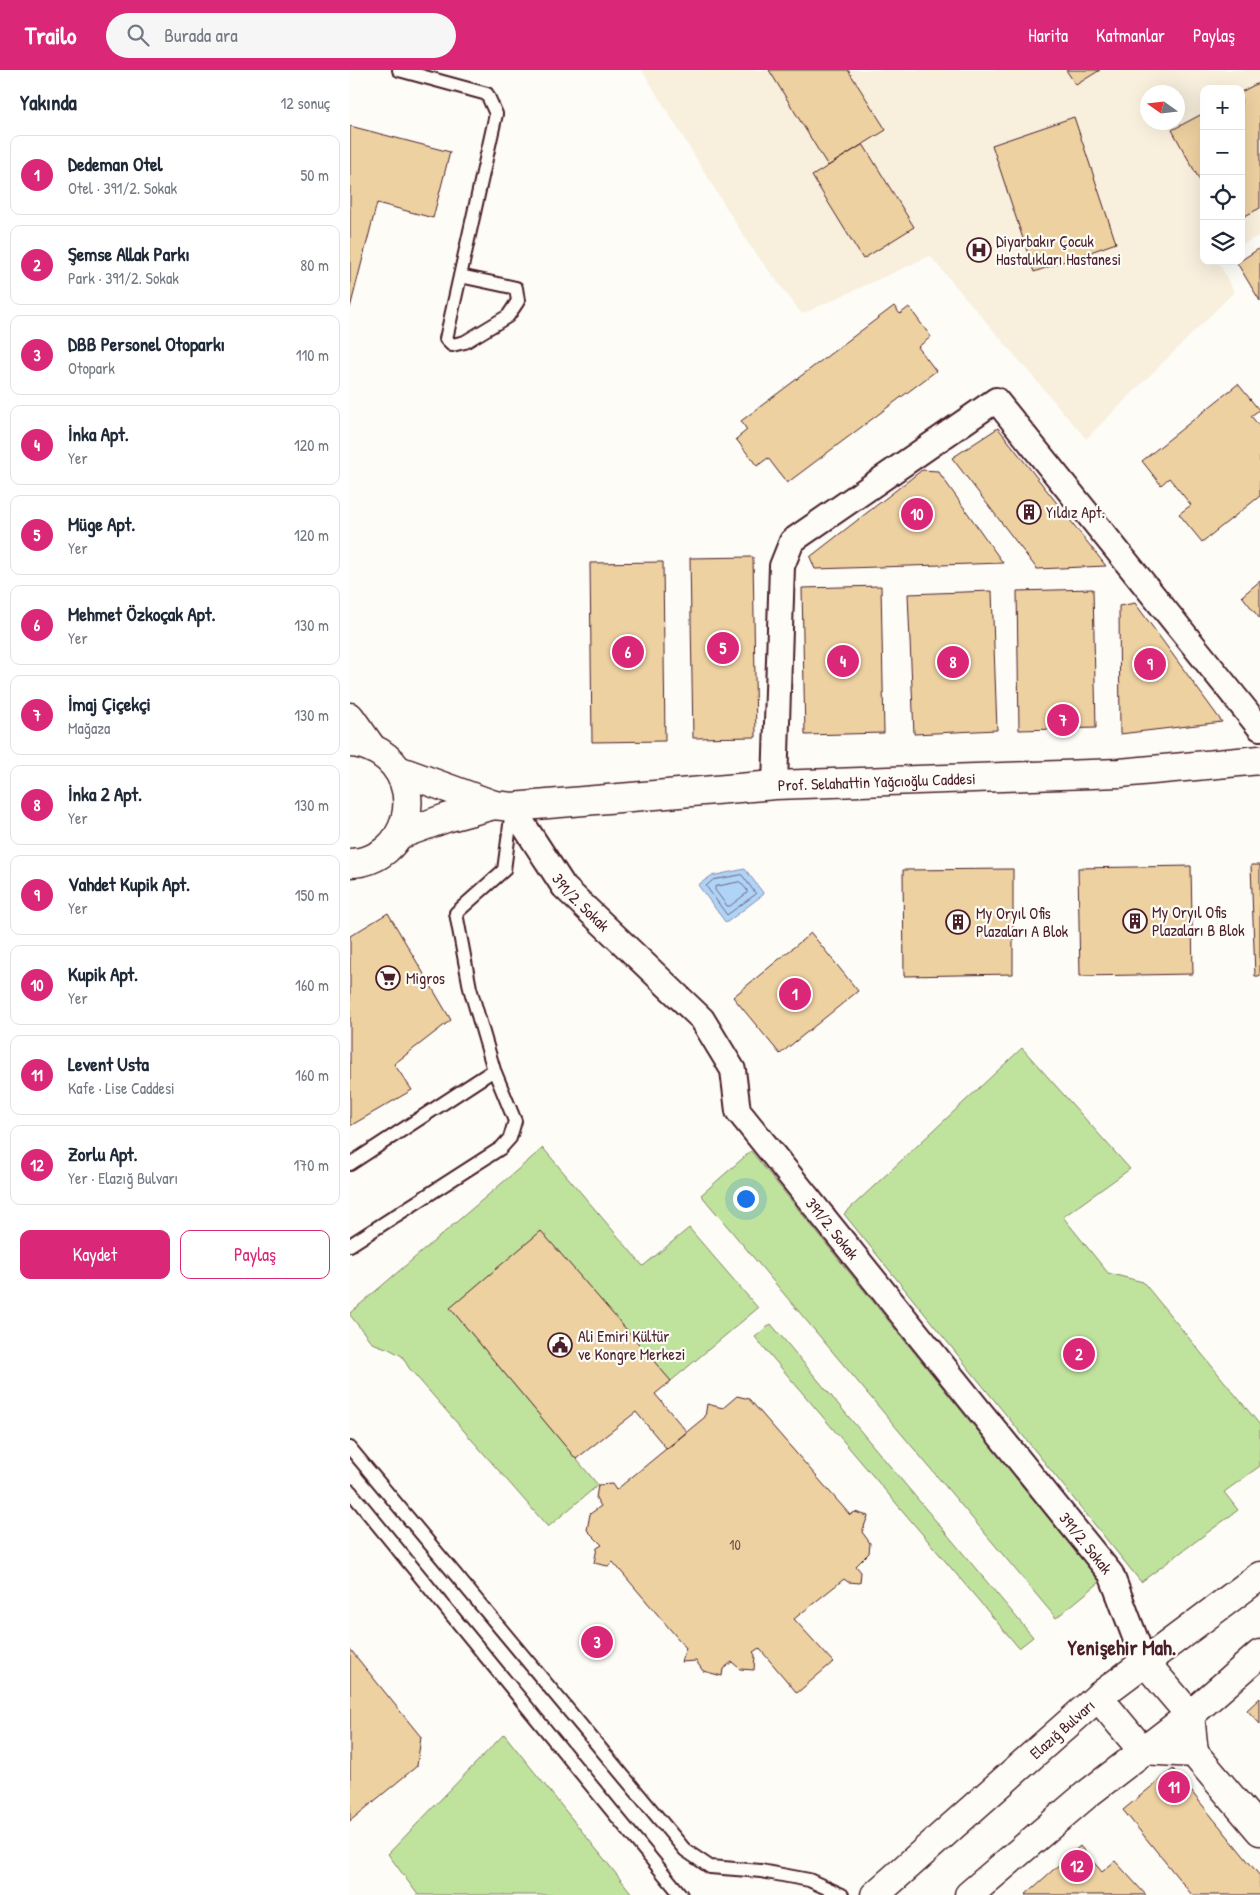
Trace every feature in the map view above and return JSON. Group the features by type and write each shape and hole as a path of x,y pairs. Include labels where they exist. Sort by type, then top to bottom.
{"street":[{"path":"775,785 782,566 792,541 996,400 1260,728"},
{"path":"350,717 361,746 386,757 398,770 405,785 408,802 406,819 399,835 388,848 374,858 358,863 350,863"},
{"name":"Prof. Selahattin Yağcıoğlu Caddesi","path":"399,835 446,818 503,806 775,785 1120,773 1260,760"},
{"name":"Prof. Selahattin Yağcıoğlu Caddesi","path":"398,770 503,806"},
{"name":"391/2. Sokak","path":"503,806 564,887 702,1019 733,1070 738,1111 1111,1574 1144,1661"},
{"name":"Elazığ Bulvarı","path":"875,1895 1098,1697 1260,1576"},
{"path":"969,1895 1086,1795 1142,1750 1190,1715 1260,1654"},
{"path":"1144,1661 1190,1715 1194,1753 1260,1831"},
{"path":"1098,1697 1142,1750 1194,1753"}],"lane":[{"path":"399,70 487,94 496,114 460,276 446,339 452,345 465,342 508,316 518,301 516,288 460,276"},
{"path":"350,1245 501,1148 510,1138 515,1121 494,1070 470,988 456,913 504,870 503,806"},
{"path":"350,1164 494,1070"},
{"path":"350,1448 685,1850 710,1867 761,1871 809,1880 842,1895"},
{"path":"350,1491 681,1895"}],"shaded area":[{"name":"Diyarbakır Çocuk Hastalıkları Hastanesi","path":"642,70 1260,70 1260,235 1245,243 1245,85 1200,85 1200,265 1220,265 1234,292 1086,439 930,256 802,314 748,243"}],"green space":[{"path":"1022,1048 1130,1169 1063,1217 1108,1273 1143,1282 1260,1425 1260,1466 1224,1492 1238,1510 1141,1582 844,1214"},
{"path":"543,1148 643,1266 689,1228 758,1308 671,1381 451,1309 598,1485 548,1527 409,1368 402,1356 372,1343 350,1315 350,1313"},
{"path":"751,1151 1100,1582 1056,1618 701,1195"},
{"path":"771,1324 1033,1637 1019,1648 755,1337"},
{"path":"504,1734 633,1895 418,1895 388,1854"}],"water":[{"path":"745,869 764,894 726,923 698,885 711,876"}],"building":[{"path":"769,70 848,70 886,130 828,166"},
{"path":"1066,70 1100,70 1076,85"},
{"path":"1260,82 1260,208 1245,216 1245,130 1245,90"},
{"path":"1200,115 1200,181 1172,130 1185,130 1185,123"},
{"path":"1074,117 1116,243 1034,272 992,145"},
{"path":"350,126 450,152 433,218 377,203 350,308"},
{"path":"863,144 914,227 863,259 812,176"},
{"path":"1260,248 1260,301 1238,265 1245,265 1245,258"},
{"path":"894,306 900,314 909,307 931,337 918,347 936,371 787,483 768,458 757,466 736,439 747,430 741,421"},
{"path":"1238,384 1259,410 1251,416 1260,427 1260,496 1202,542 1179,514 1191,505 1169,478 1161,485 1142,461"},
{"name":"Yıldız Apt.","path":"998,428 1106,566 1037,569 952,458"},
{"path":"922,470 938,471 1003,563 815,569 810,557"},
{"path":"753,557 756,737 693,738 690,558"},
{"path":"663,562 665,741 592,742 590,563"},
{"path":"1260,581 1260,619 1242,596"},
{"path":"881,586 884,733 805,735 802,588"},
{"path":"1093,589 1096,728 1019,730 1017,591"},
{"path":"992,591 997,730 914,734 908,594"},
{"path":"1135,603 1222,722 1120,734 1119,606"},
{"path":"1251,865 1260,865 1260,976 1255,976"},
{"name":"My Oryıl Ofis Plazaları B Blok","path":"1191,866 1193,974 1080,976 1078,868"},
{"name":"My Oryıl Ofis Plazaları A Blok","path":"1013,869 1013,974 904,976 903,870"},
{"name":"Migros","path":"388,913 451,1020 394,1064 412,1090 350,1126 350,936"},
{"path":"811,933 858,991 780,1054 733,997"},
{"name":"Ali Emiri Kültür ve Kongre Merkezi","path":"541,1231 671,1381 655,1394 687,1432 667,1449 636,1412 576,1459 450,1308"},
{"path":"737,1396 749,1399 850,1515 855,1512 868,1516 862,1532 870,1543 869,1553 856,1566 861,1572 860,1583 848,1582 844,1579 794,1619 833,1662 797,1693 759,1648 753,1652 755,1655 754,1670 740,1669 732,1662 723,1669 722,1676 703,1671 696,1661 681,1662 686,1648 613,1562 608,1566 594,1563 597,1548 602,1545 587,1530 590,1514 601,1506 596,1498 598,1485 612,1484 616,1490 705,1417 707,1404 723,1408"},
{"path":"350,1649 421,1737 417,1766 350,1821"},
{"path":"1260,1698 1260,1724 1247,1710"},
{"path":"1173,1769 1260,1876 1260,1895 1192,1895 1123,1810"},
{"path":"1080,1846 1102,1872 1115,1861 1146,1895 1025,1895"}],"place":[{"name":"Diyarbakır Çocuk Hastalıkları Hastanesi","path":"979,250"},
{"name":"Yıldız Apt.","path":"1029,512"},
{"name":"Kupik Apt.","path":"917,514"},
{"name":"Müge Apt.","path":"723,648"},
{"name":"Mehmet Özkoçak Apt.","path":"628,652"},
{"name":"İnka Apt.","path":"843,661"},
{"name":"İnka 2 Apt.","path":"953,662"},
{"name":"Vahdet Kupik Apt.","path":"1150,664"},
{"name":"İmaj Çiçekçi","path":"1063,720"},
{"name":"My Oryıl Ofis Plazaları B Blok","path":"1135,921"},
{"name":"My Oryıl Ofis Plazaları A Blok","path":"958,922"},
{"name":"Migros","path":"388,978"},
{"name":"Dedeman Otel","path":"795,994"},
{"name":"Ali Emiri Kültür ve Kongre Merkezi","path":"560,1345"},
{"name":"Şemse Allak Parkı","path":"1079,1354"},
{"name":"DBB Personel Otoparkı","path":"597,1642"},
{"name":"Levent Usta","path":"1174,1787"},
{"name":"Zorlu Apt.","path":"1077,1866"}],"district":[{"name":"Yenişehir Mah.","path":"1122,1647"}]}
